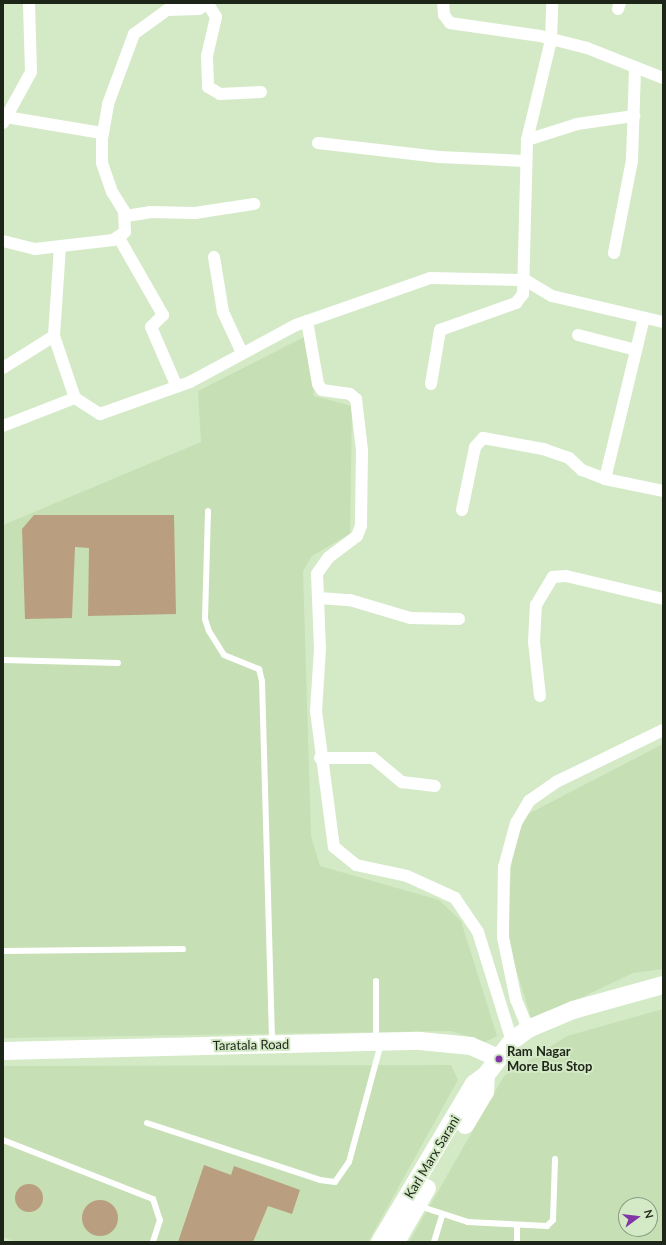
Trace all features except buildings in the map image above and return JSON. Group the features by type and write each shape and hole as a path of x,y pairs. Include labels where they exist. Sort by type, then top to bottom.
{"main road":[{"name":"Karl Marx Sarani","path":"380,1242 474,1084 486,1075 496,1057 512,1041 528,1029 573,1010 663,985"},
{"name":"Taratala Road","path":"3,1051 272,1044 452,1042 496,1057"},
{"name":"Karl Marx Sarani","path":"396,1242 485,1092 486,1075"}],"street":[{"path":"29,3 31,72 4,120 102,134"},
{"path":"444,3 444,15 450,23 551,40 587,48 663,78"},
{"path":"431,384 440,330 516,303 523,294 525,280 525,161 527,140 551,40 552,3"},
{"path":"3,241 35,249 60,247 119,238 127,228 126,216 104,169 102,134 108,104 134,34 166,10 199,9 208,4 216,17 207,56 208,87 220,94 261,92"},
{"path":"614,253 632,160 635,68"},
{"path":"527,140 577,124 634,116"},
{"path":"318,143 439,157 525,161"},
{"path":"126,216 150,212 195,213 254,204"},
{"path":"119,238 163,315 151,327 177,387"},
{"path":"60,247 54,336 75,398 100,414 177,387 308,321 415,281 451,277 525,280 552,296 663,322"},
{"path":"214,257 223,312 242,353"},
{"path":"605,479 644,318"},
{"path":"308,321 318,384 326,391 350,394 358,402 363,478 361,526 357,536 319,567 316,711 320,758 334,847 356,865 425,882 456,898 478,932 512,1041"},
{"path":"578,335 636,350"},
{"path":"3,368 54,336"},
{"path":"3,426 75,398"},
{"path":"462,510 476,448 483,438 557,453 582,470 605,479 663,491"},
{"path":"540,696 534,642 536,605 553,577 566,576 663,599"},
{"path":"319,598 350,600 410,618 460,619"},
{"path":"528,1029 516,1000 502,930 504,867 516,823 529,801 556,782 663,730"},
{"path":"320,758 373,758 402,782 435,786"}],"lane":[{"path":"208,511 206,619 209,631 224,655 259,669 262,681 272,1044"},
{"path":"3,660 118,663"},
{"path":"3,951 182,949"},
{"path":"147,1123 320,1180 335,1182 349,1162 379,1042 376,981"},
{"path":"3,1140 153,1199 160,1220 153,1242"},
{"path":"417,1205 442,1215 468,1222 517,1226 547,1226 553,1220 556,1159"},
{"path":"434,1242 442,1215"},
{"path":"516,1242 517,1226"}],"shaded area":[{"path":"306,336 314,396 352,406 350,534 312,556 303,571 311,836 320,866 439,900 461,921 497,1036 485,1042 451,1031 3,1038 3,525 201,442 198,391"},
{"path":"663,744 663,969 633,973 532,1021 507,940 513,838 526,815"},
{"path":"663,1009 663,1242 409,1242 504,1076 567,1036"},
{"path":"451,1065 458,1080 368,1242 16,1242 3,1237 3,1066"}],"place":[{"name":"Ram Nagar More Bus Stop","path":"499,1059"}]}
